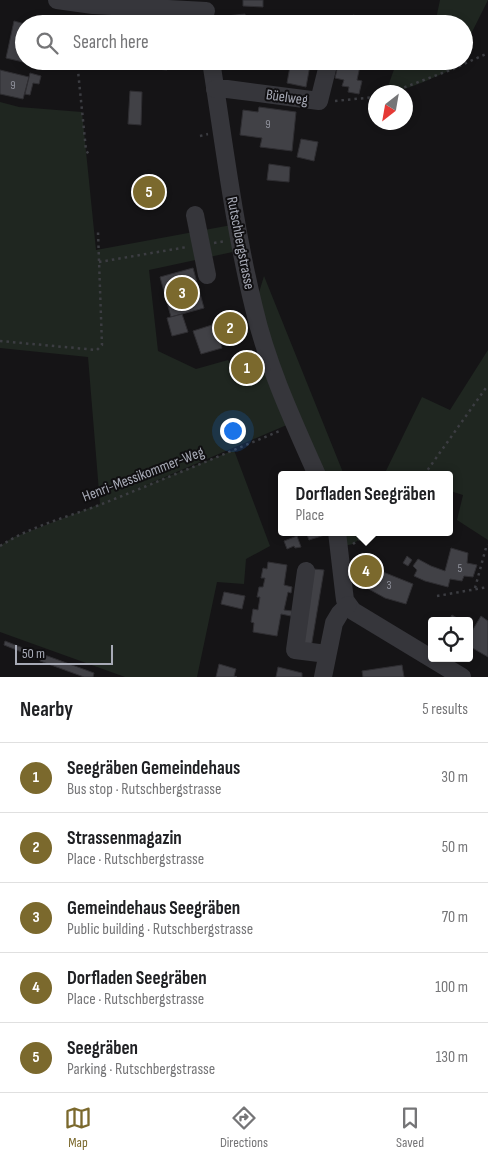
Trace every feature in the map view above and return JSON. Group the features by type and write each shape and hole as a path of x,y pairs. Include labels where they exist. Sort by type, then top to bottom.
{"street":[{"path":"57,0 93,5 206,11"},
{"name":"Rutschbergstrasse","path":"212,70 240,239 256,317 273,368 315,471"},
{"name":"Büelweg","path":"215,89 318,101 326,70"},
{"path":"194,215 207,275"},
{"path":"337,536 344,592 348,606 364,619 462,677"},
{"path":"306,572 294,650 327,654"},
{"path":"323,677 334,624 340,613 348,606"}],"path":[{"path":"473,60 488,54"},
{"path":"78,70 84,140 89,155"},
{"path":"411,85 450,70"},
{"path":"318,101 368,98"},
{"path":"0,341 97,350 102,344 98,232"},
{"path":"99,262 240,239"},
{"path":"427,471 488,385"},
{"name":"Henri-Messikommer-Weg","path":"0,546 12,538 295,425"},
{"path":"475,588 487,544"},
{"path":"437,596 488,587"}],"shaded area":[{"path":"440,0 488,0 473,30 473,15 437,15"},
{"path":"394,70 451,70 413,86 388,85"},
{"path":"0,102 19,107 82,112 96,250 237,224 242,250 149,270 158,351 196,369 228,360 242,375 272,368 254,309 264,276 342,471 315,471 289,424 137,489 234,450 270,546 246,559 244,584 217,582 197,677 125,677 0,632 0,546 12,538 100,504 88,357 0,348"},
{"path":"488,350 488,540 457,520 463,495 453,492 453,471 386,471 422,397 450,410"},
{"path":"338,536 364,536 353,544 339,547"}],"building":[{"path":"243,0 263,0 263,7 243,6"},
{"path":"14,21 15,60 6,58"},
{"path":"0,70 29,77 23,99 0,94"},
{"path":"289,70 309,70 306,87 287,83"},
{"path":"337,70 359,70 357,80 362,81 359,94 348,92 349,87 342,86 344,80 335,78"},
{"path":"30,73 41,76 39,84 33,83 30,95 25,94"},
{"path":"130,91 142,92 141,125 128,124"},
{"path":"259,107 296,112 292,151 260,147 262,138 240,135 243,110 258,112"},
{"path":"301,139 318,142 314,161 297,157"},
{"path":"269,164 290,167 289,182 267,180"},
{"path":"193,268 204,308 171,317 160,277"},
{"path":"182,314 188,332 172,336 167,318"},
{"path":"241,318 244,332 219,338 215,324"},
{"path":"215,324 222,348 201,354 193,331"},
{"path":"297,536 301,547 295,548 294,546 287,549 284,541"},
{"path":"308,536 322,536 309,540"},
{"path":"451,548 468,553 467,563 477,565 473,577 464,576 462,581 450,579 448,587 414,576 417,570 413,566 418,559 445,571"},
{"path":"367,553 377,559 365,587 355,583"},
{"path":"407,556 412,560 408,566 403,563"},
{"path":"268,562 287,565 284,585 292,587 291,593 288,592 284,610 292,611 291,616 281,614 277,636 253,632 254,623 251,622 253,609 258,610 260,597 257,597 259,587 263,587 265,578 261,578 263,568 267,569"},
{"path":"373,568 413,584 406,604 385,598 365,587"},
{"path":"313,569 324,570 311,648 300,646"},
{"path":"224,592 245,596 242,609 221,604"},
{"path":"481,616 488,621 488,657 473,648 473,629"},
{"path":"5,641 41,655 39,659 4,645"},
{"path":"42,654 94,673 93,677 84,677 40,661"},
{"path":"219,664 236,669 234,676 237,677 216,677"},
{"path":"402,665 404,677 363,677 362,671"},
{"path":"278,667 302,673 302,677 276,677"}],"place":[{"name":"Seegräben","path":"149,192"},
{"name":"Gemeindehaus Seegräben","path":"182,293"},
{"name":"Strassenmagazin","path":"230,328"},
{"name":"Seegräben Gemeindehaus","path":"247,368"},
{"name":"Dorfladen Seegräben","path":"366,571"}]}
